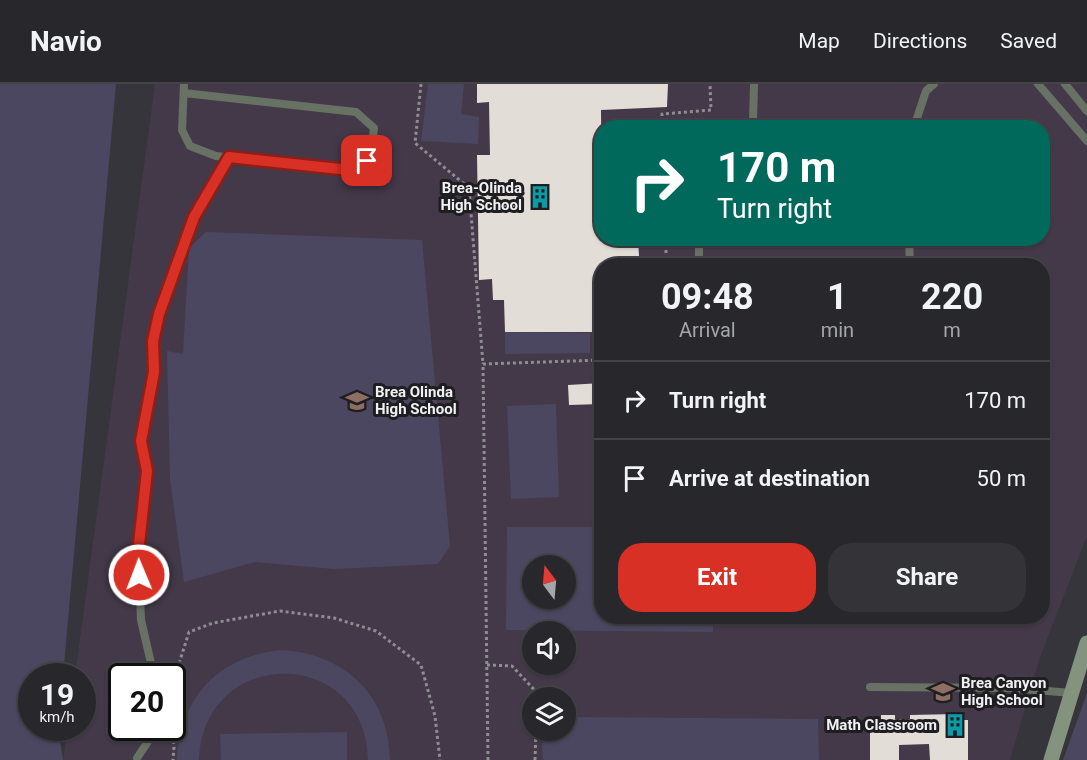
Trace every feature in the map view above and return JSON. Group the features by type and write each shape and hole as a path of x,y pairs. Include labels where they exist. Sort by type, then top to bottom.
{"street":[{"path":"1050,760 1087,643"}],"lane":[{"path":"753,120 754,84"},
{"path":"917,120 926,91 933,84"},
{"path":"1038,84 1087,141"},
{"path":"1065,84 1087,111"},
{"path":"184,89 356,112 374,128 367,161 349,170 216,156 190,146 182,130 184,89"},
{"path":"151,663 141,620 138,553 147,471 141,441 154,372 153,341 159,314 194,217 229,157"},
{"path":"870,687 1011,688 1072,693"},
{"path":"137,758 148,741"}],"path":[{"path":"421,84 415,143 470,188 483,364 488,760"},
{"path":"662,120 662,114 711,110 710,84"},
{"path":"483,364 594,360"},
{"path":"179,663 189,632 213,623 280,611 334,618 376,631 421,665 435,716 440,760"},
{"path":"487,666 512,666 532,687"},
{"path":"172,741 173,759"},
{"path":"536,741 536,760"}],"shaded area":[{"path":"0,84 116,84 64,663 18,663 18,741 60,741 63,760 0,760"},
{"name":"Brea Olinda High School","path":"155,84 1087,84 1087,536 1039,660 1010,760 63,760 66,741 96,741 96,663 77,663"},
{"path":"428,84 464,84 461,114 479,117 478,144 421,141"},
{"path":"206,232 422,240 450,546 438,564 334,569 255,562 184,582 170,479 167,351 183,354 189,248"},
{"path":"505,332 590,333 590,353 505,354"},
{"path":"556,404 559,497 511,499 507,406"},
{"path":"507,527 594,527 594,624 713,624 713,632 576,631 576,621 522,621 522,630 506,630"},
{"path":"282,650 305,653 344,669 372,698 382,716 388,737 390,760 368,760 360,722 341,695 315,679 284,674 254,679 227,695 207,722 199,760 177,760 179,741 186,741 186,717 195,699 222,671 239,661"},
{"path":"1087,693 1087,760 1063,760"},
{"path":"576,717 818,719 819,760 543,760 543,741 576,741"},
{"path":"347,732 347,760 221,760 220,734"}],"water":[{"path":"593,426 594,426 594,491"}],"building":[{"name":"Brea-Olinda High School","path":"477,84 668,84 667,107 601,110 601,120 594,120 594,246 638,246 639,256 594,258 594,321 592,321 594,332 505,332 504,300 493,300 492,279 479,280 477,155 490,155 489,102 477,103"},
{"path":"594,383 594,404 569,405 568,385"},
{"path":"957,714 957,720 968,720 968,760 930,760 929,744 899,745 899,760 870,760 870,721 881,721 881,715 895,715 895,719 910,719 910,715"}],"place":[{"name":"Brea-Olinda High School","path":"540,197"},
{"name":"Brea Olinda High School","path":"357,401"},
{"name":"Brea Canyon High School","path":"943,692"},
{"name":"Math Classroom","path":"955,725"}],"route":[{"path":"139,575 138,553 147,471 141,441 148,415 154,372 153,341 159,314 194,217 229,157 349,170 367,161"}]}
